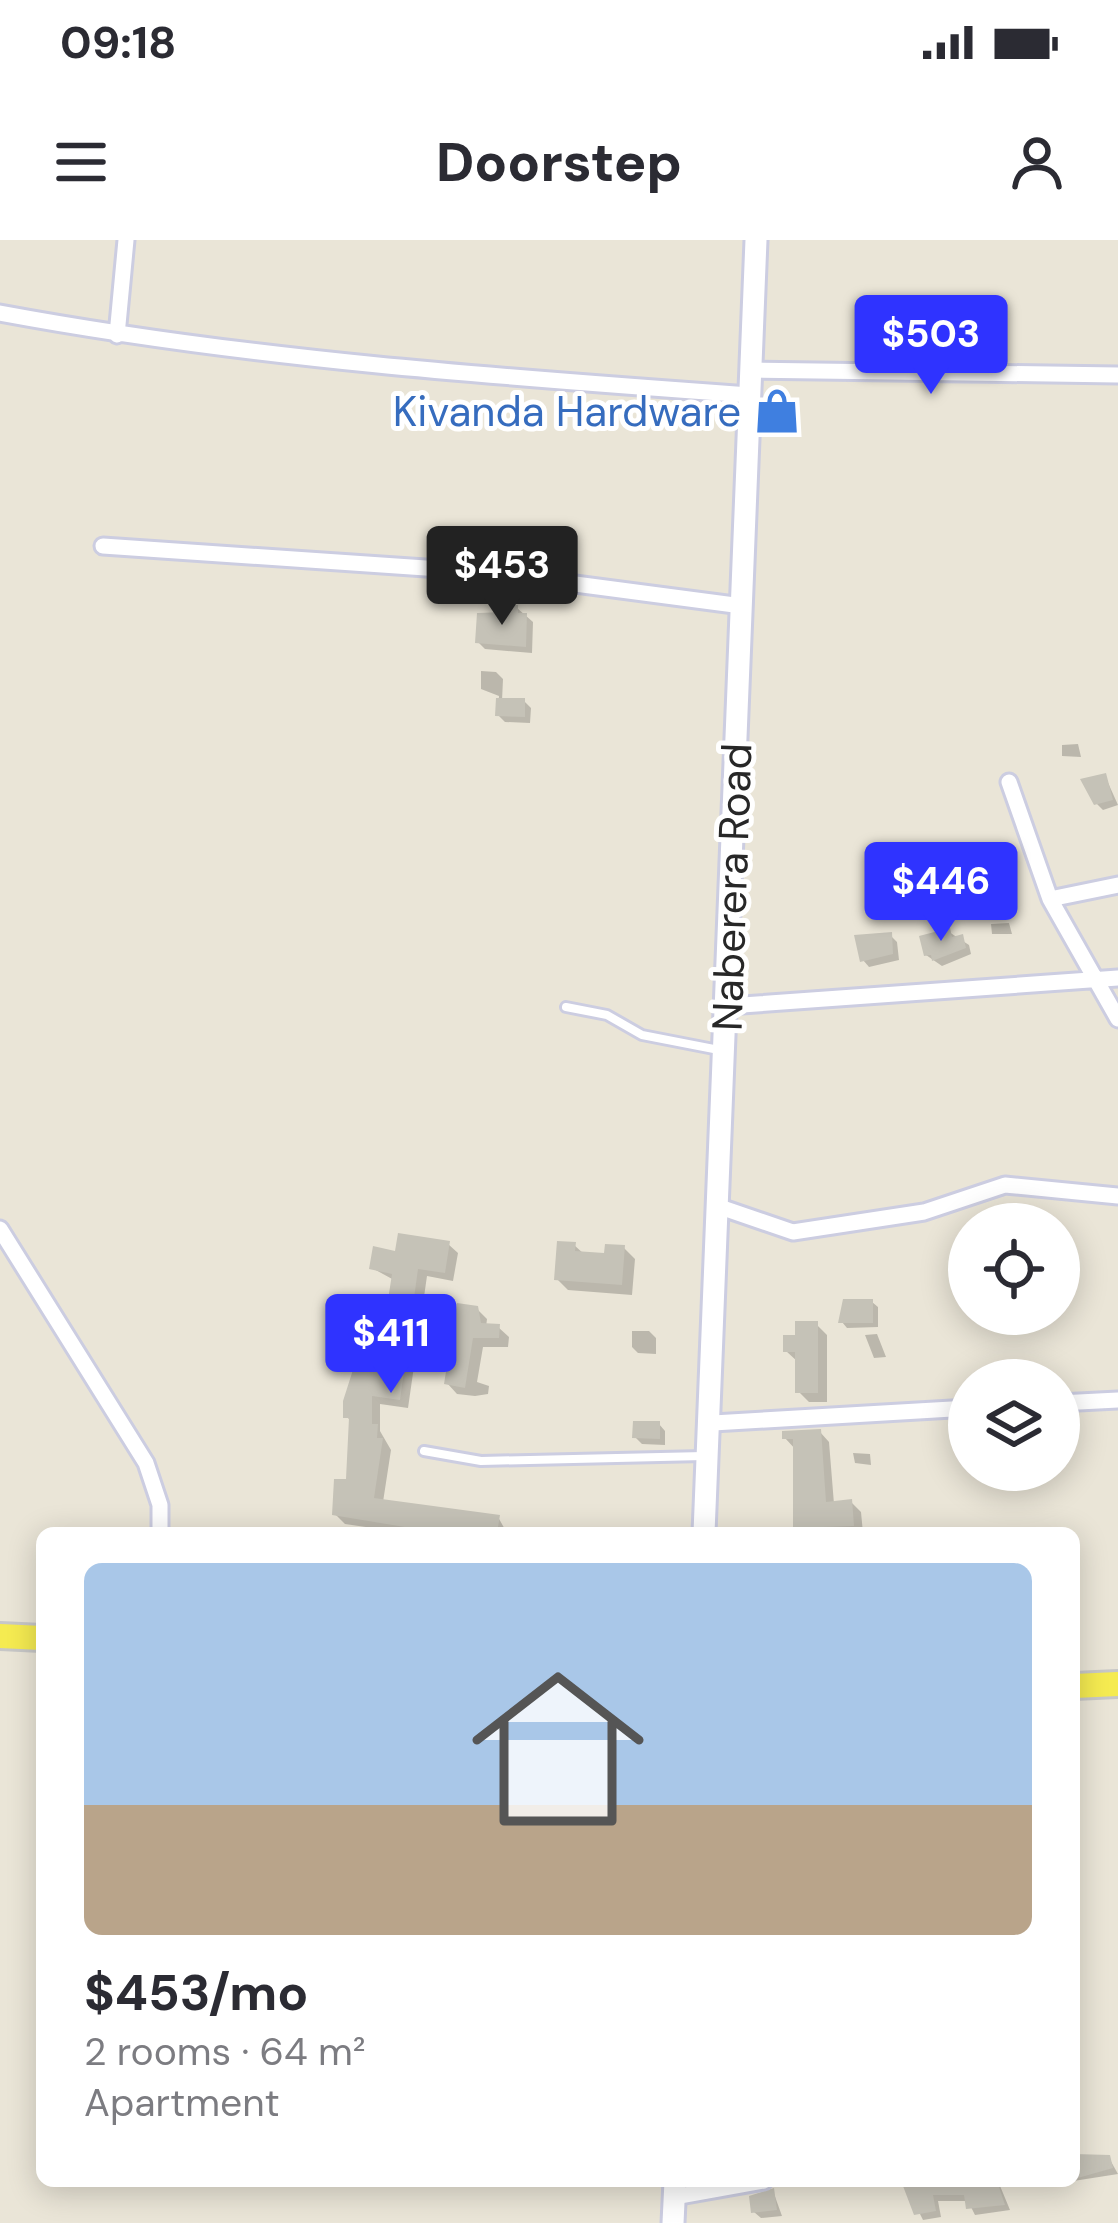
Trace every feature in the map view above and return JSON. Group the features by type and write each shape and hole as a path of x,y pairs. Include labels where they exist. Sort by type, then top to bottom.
{"main road":[{"path":"0,1636 36,1638"},
{"path":"1080,1685 1118,1684"}],"street":[{"path":"117,334 126,240"},
{"name":"Naberera Road","path":"704,1527 713,1423 757,240"},
{"path":"0,313 117,334 346,362 749,395"},
{"path":"750,370 1118,375"},
{"path":"103,546 484,572 742,606"},
{"path":"1010,782 1050,899 1118,1019"},
{"path":"1050,899 1118,885"},
{"path":"728,1006 1118,978"},
{"path":"720,1208 793,1232 924,1212 1005,1186 1118,1196"},
{"path":"0,1229 146,1463 160,1505 160,1527"},
{"path":"1080,1402 1118,1400"},
{"path":"713,1423 948,1409"},
{"path":"673,2223 675,2189"}],"lane":[{"path":"566,1007 608,1015 642,1035 726,1051"},
{"path":"424,1451 482,1461 710,1455"}],"building":[{"path":"505,605 518,605 518,613 527,613 526,647 475,643 477,613 505,612"},
{"path":"496,698 525,698 525,717 495,716"},
{"path":"1106,773 1113,800 1094,805 1080,779"},
{"path":"950,928 952,937 963,934 966,948 932,961 931,955 924,956 919,936"},
{"path":"892,932 893,954 860,962 854,935"},
{"path":"398,1233 450,1241 445,1273 418,1269 400,1400 372,1396 372,1424 378,1424 377,1438 383,1438 374,1498 500,1515 498,1527 405,1527 332,1515 334,1479 346,1479 349,1418 343,1418 343,1401 359,1351 351,1349 353,1334 360,1309 386,1313 392,1274 369,1269 373,1246 395,1251"},
{"path":"557,1241 576,1242 575,1251 604,1253 605,1244 625,1245 622,1285 554,1280"},
{"path":"843,1299 873,1299 873,1323 838,1323"},
{"path":"457,1303 478,1306 481,1323 500,1324 499,1338 473,1338 465,1388 444,1384"},
{"path":"795,1321 818,1321 818,1393 795,1393 795,1352 783,1352 783,1335 795,1335"},
{"path":"633,1421 660,1421 660,1439 632,1438"},
{"path":"821,1429 826,1502 852,1499 854,1526 793,1527 793,1439 782,1439 782,1431"},
{"path":"1080,2154 1110,2155 1113,2168 1080,2177"},
{"path":"903,2187 999,2187 1005,2205 966,2209 964,2195 933,2195 936,2211 914,2215"},
{"path":"774,2188 777,2210 751,2213 749,2196"}],"place":[{"name":"Kivanda Hardware","path":"777,411"}]}
